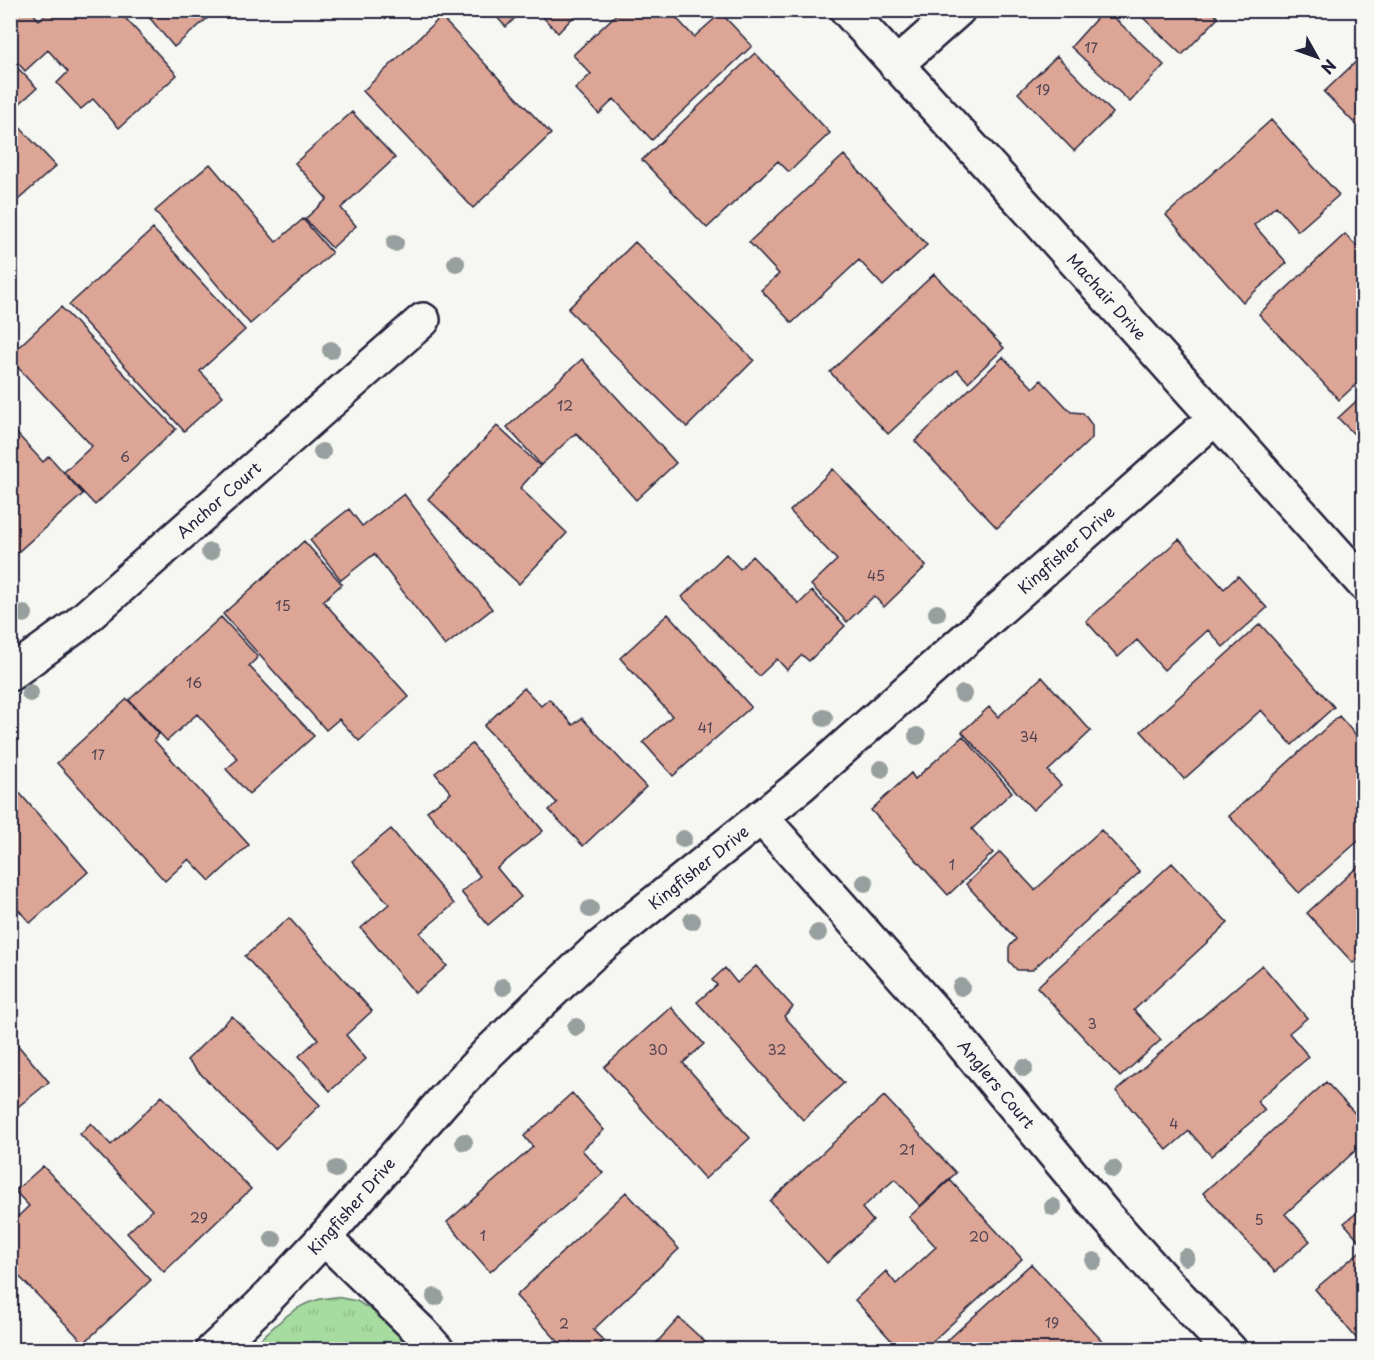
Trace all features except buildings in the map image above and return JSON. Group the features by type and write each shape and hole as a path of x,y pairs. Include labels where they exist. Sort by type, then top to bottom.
{"street":[{"name":"Machair Drive","path":"847,10 1364,584"},
{"path":"896,65 958,10"},
{"name":"Anchor Court","path":"10,674 76,626 423,321"},
{"name":"Kingfisher Drive","path":"213,1350 260,1306 324,1238 443,1101 489,1052 593,953 800,786 1215,418"},
{"name":"Anglers Court","path":"761,818 957,1037 1106,1216 1230,1350"},
{"path":"324,1238 437,1350"}],"green space":[{"path":"336,1297 357,1301 378,1314 414,1349 250,1349 281,1320 298,1308 317,1300"}]}
